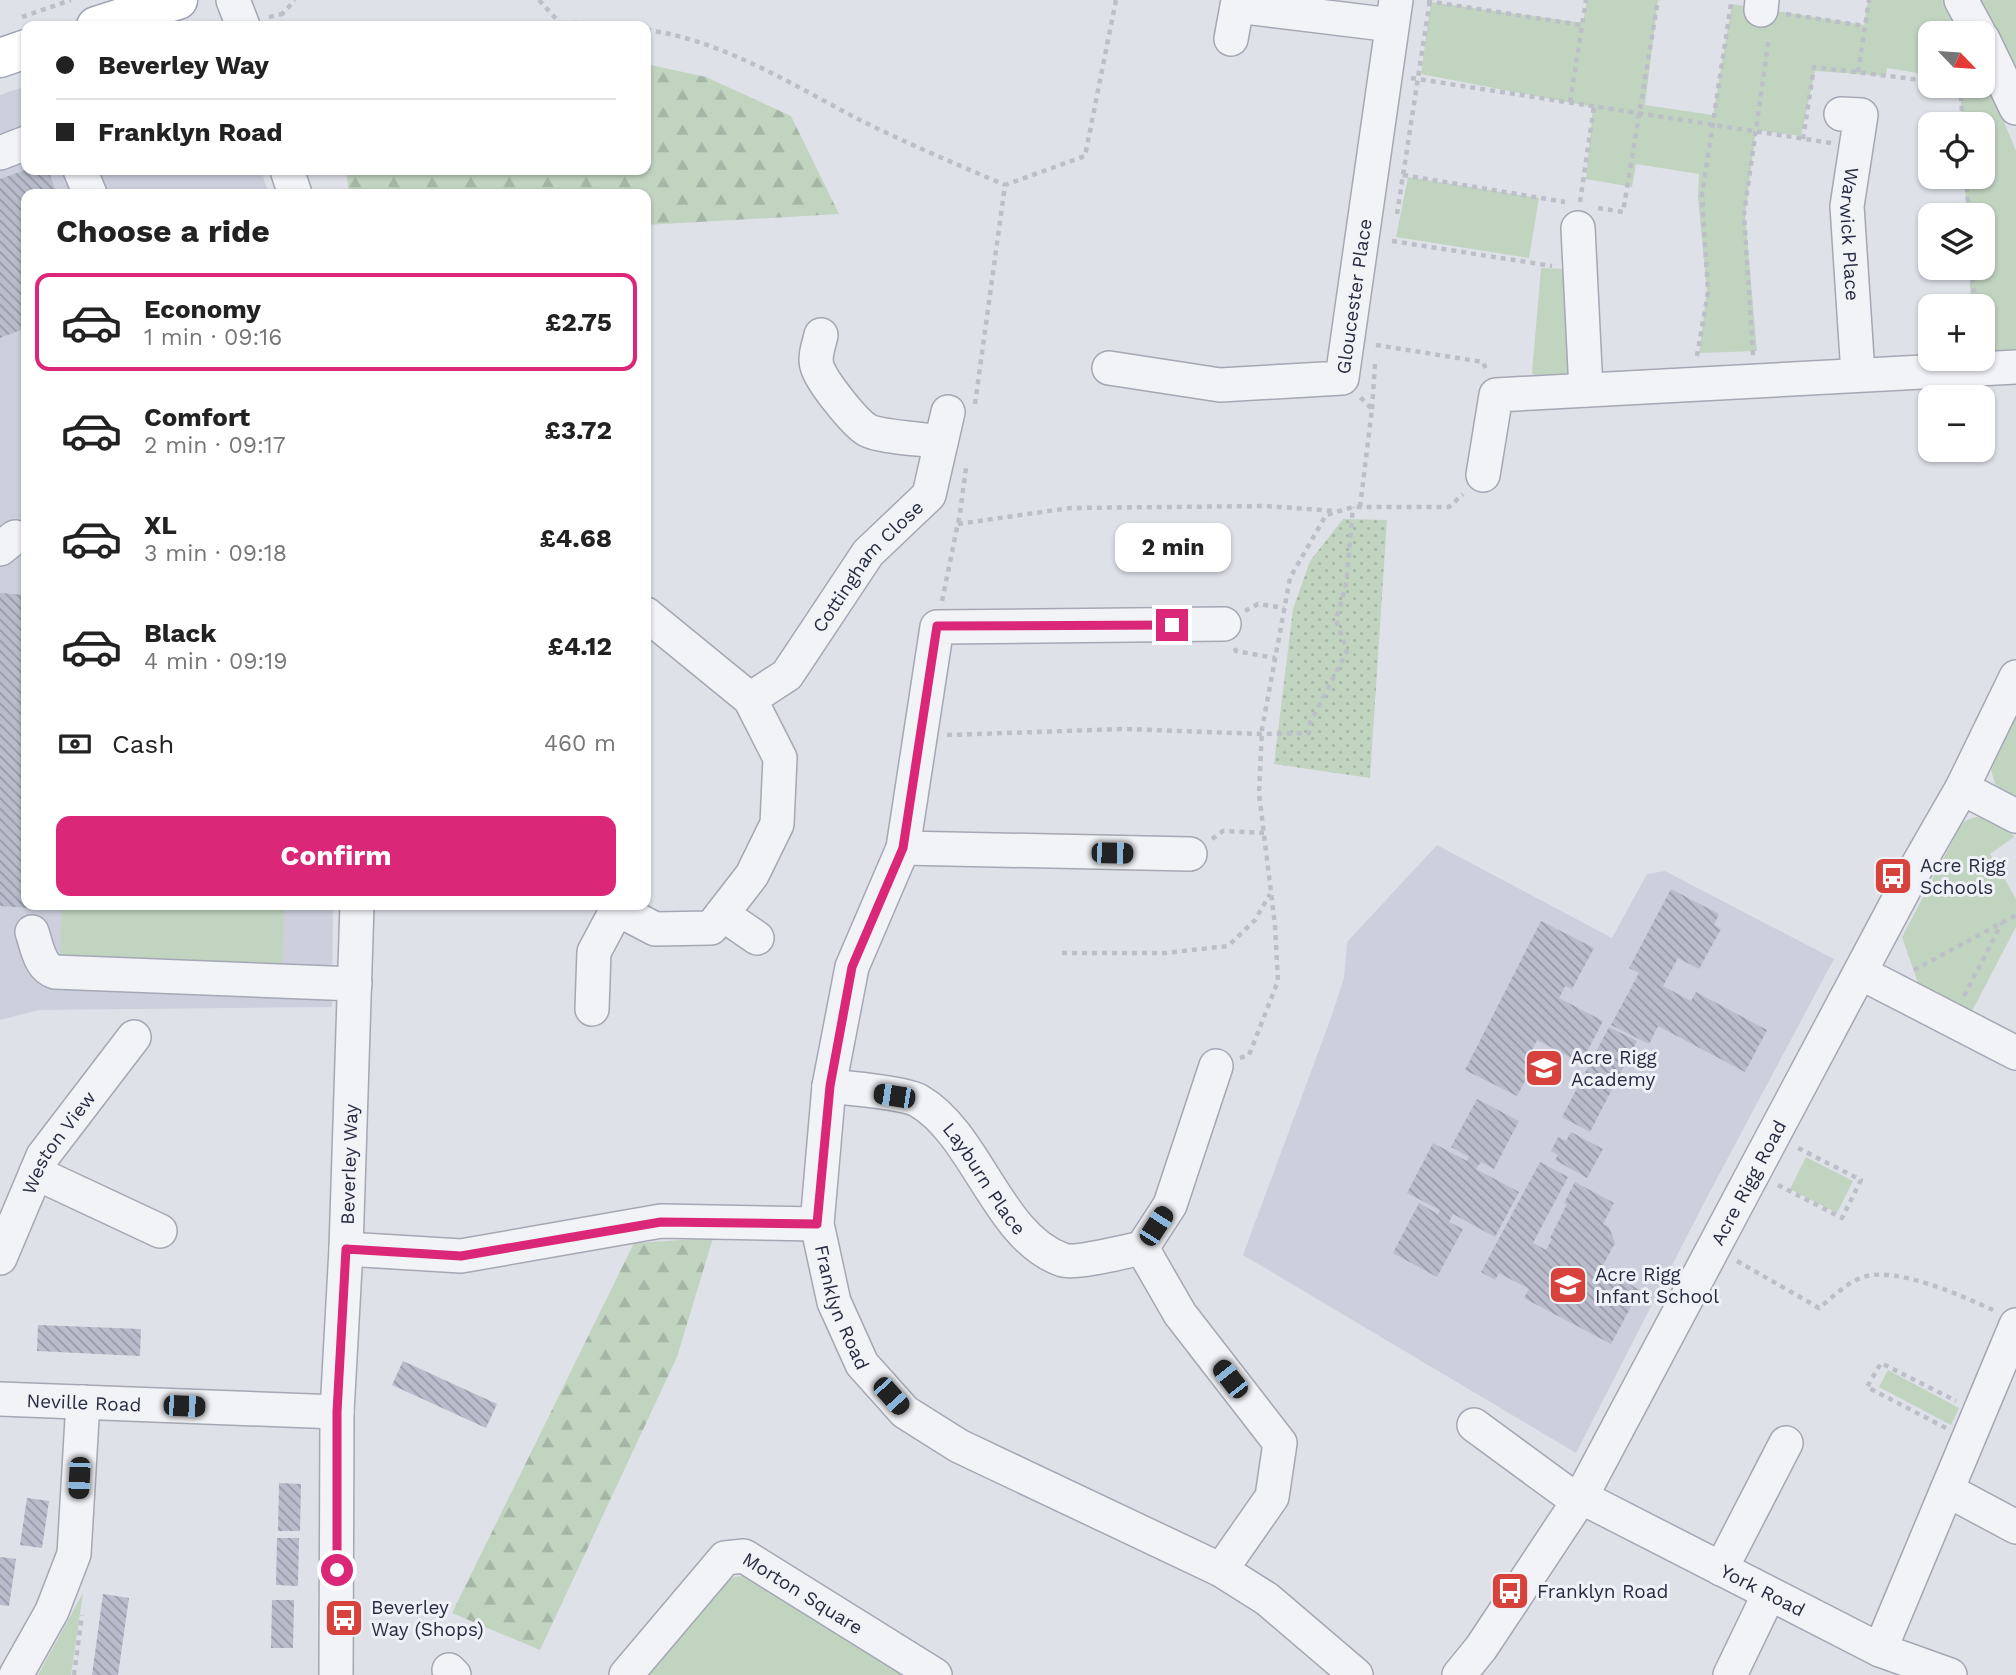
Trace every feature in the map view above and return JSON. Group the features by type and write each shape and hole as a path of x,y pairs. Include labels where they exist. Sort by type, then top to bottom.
{"main road":[{"path":"112,21 178,0"},
{"path":"0,58 19,35"}],"street":[{"path":"233,0 241,21"},
{"path":"1961,0 1972,21"},
{"name":"Gloucester Place","path":"1109,368 1220,385 1342,378 1394,13 1237,6 1231,39"},
{"path":"1995,64 2016,108"},
{"name":"Warwick Place","path":"1841,114 1861,115 1847,206 1858,374"},
{"path":"0,153 21,145"},
{"path":"1579,216 1586,390"},
{"path":"821,335 816,366 856,420 867,430 958,430"},
{"path":"1483,475 1496,395 2016,367"},
{"name":"Cottingham Close","path":"750,699 787,675 868,553 929,495 958,430"},
{"path":"622,910 655,929 711,928 752,875 777,824 780,758 750,699 651,618"},
{"path":"937,626 1224,624"},
{"name":"Franklyn Road","path":"937,626 903,848 852,967 830,1086 817,1224 834,1303 862,1364 905,1412 960,1446 1221,1570 1266,1599 1356,1675"},
{"name":"Acre Rigg Road","path":"1459,1675 1481,1648 1581,1497 1773,1136 1873,979 1908,882 1962,788 2016,677"},
{"path":"1962,788 2016,816"},
{"path":"903,848 1190,854"},
{"name":"Beverley Way","path":"336,1675 337,1412 346,1249 357,910"},
{"path":"592,1009 594,952 615,910"},
{"path":"722,914 757,938"},
{"path":"32,932 43,964 55,972 355,984"},
{"path":"1873,979 2016,1053"},
{"name":"Weston View","path":"0,1258 43,1156 134,1037"},
{"path":"1216,1066 1170,1205 1142,1248 1180,1314 1280,1443 1272,1497 1221,1570"},
{"name":"Layburn Place","path":"830,1086 916,1099 940,1116 1028,1241 1065,1261 1142,1248"},
{"path":"36,1173 160,1231"},
{"path":"346,1249 461,1256 661,1222 817,1224"},
{"path":"1880,1650 1974,1426 2010,1320"},
{"name":"Neville Road","path":"0,1399 337,1412"},
{"path":"16,1675 52,1611 74,1554 83,1402"},
{"name":"York Road","path":"1474,1425 1564,1491 1581,1497 1880,1650 1950,1675"},
{"path":"1721,1569 1786,1443"},
{"path":"1947,1490 2016,1527"},
{"name":"Morton Square","path":"626,1675 725,1559 744,1556 935,1675"},
{"path":"1730,1675 1769,1594"}],"path":[{"path":"40,21 71,0"},
{"path":"283,21 282,14 295,0"},
{"path":"539,0 559,21"},
{"path":"651,31 730,54 904,142 1005,185 1085,156 1116,0"},
{"path":"1422,0 1581,25"},
{"path":"1570,102 1586,0"},
{"path":"1403,175 1579,216 1623,212 1658,0"},
{"path":"1858,72 1869,0"},
{"path":"1396,215 1430,1"},
{"path":"1751,5 1864,26"},
{"path":"1698,384 1697,355 1708,292 1702,195 1713,124 1751,5"},
{"path":"1751,5 1755,131 1744,214 1754,380"},
{"path":"1385,74 1856,147"},
{"path":"1579,216 1594,106"},
{"path":"937,626 958,524 958,430 1005,185"},
{"path":"1390,254 1394,228"},
{"path":"1392,241 1580,270"},
{"path":"1360,507 1378,332"},
{"path":"1376,345 1483,362 1496,395"},
{"path":"1342,378 1372,409"},
{"path":"1216,1066 1249,1055 1278,981 1259,793 1261,734 1290,578 1326,515 1353,507 1449,507 1483,475"},
{"path":"958,524 1070,508 1266,506 1339,511"},
{"path":"920,736 1125,729 1309,733 1310,723 1347,651 1336,620 1346,585 1353,507"},
{"path":"1275,658 1236,651 1224,624 1258,604 1284,608"},
{"path":"1190,854 1223,831 1264,833"},
{"path":"1062,953 1165,953 1228,946 1255,920 1271,893"},
{"path":"1873,979 2016,915"},
{"path":"1952,1020 2002,922"},
{"path":"1754,1173 1842,1218 1861,1180 1773,1136"},
{"path":"1714,1248 1819,1308 1846,1286 1865,1276 1901,1276 1953,1292 2010,1320"},
{"path":"1881,1363 1974,1426 1867,1387 1881,1363"}],"shaded area":[{"path":"21,88 21,175 263,175 267,189 21,189 21,910 333,910 332,1007 39,1010 0,1020 0,95"},
{"name":"Acre Rigg Academy","path":"1437,845 1612,938 1647,874 1665,871 1834,959 1704,1203 1576,1453 1243,1255 1332,1015 1344,978 1347,942"}],"green space":[{"path":"1587,0 1658,0 1645,105 1713,115 1732,4 1864,25 1868,0 1942,0 1954,21 1918,21 1918,73 1887,68 1886,76 1815,71 1801,136 1756,130 1745,215 1757,351 1699,353 1707,291 1698,198 1699,174 1636,164 1632,187 1586,179 1593,107 1421,74 1431,2 1583,23"},
{"path":"1980,0 2016,0 2016,74 1995,31 1995,21 1990,21"},
{"path":"651,65 706,77 791,116 839,214 651,225 651,189 348,189 347,175 651,175"},
{"path":"1961,98 1994,98 2016,151 2016,358 1995,359 1995,294 1970,294 1970,280 1995,280 1995,203 1966,203 1965,189 1995,189 1995,112 1961,112"},
{"path":"1408,177 1539,198 1529,258 1396,237"},
{"path":"1541,268 1567,269 1572,364 1565,377 1539,380 1532,373"},
{"path":"1343,519 1387,520 1370,778 1274,764 1293,609 1310,561"},
{"path":"2016,716 2016,798 1995,784 1991,770"},
{"path":"1985,815 2006,824 2014,837 1990,854 2016,899 2016,927 1972,1011 1919,986 1902,937 1962,823"},
{"path":"62,910 284,910 282,967 60,956"},
{"path":"1806,1157 1853,1181 1837,1213 1790,1189"},
{"path":"713,1238 677,1357 540,1650 452,1613 634,1243"},
{"path":"1888,1370 1959,1408 1951,1425 1879,1387"},
{"path":"752,1575 920,1675 645,1675 724,1583 734,1577"},
{"path":"83,1593 71,1675 38,1675"}],"building":[{"path":"21,171 21,175 50,175 55,189 21,189 21,330 0,338 0,179"},
{"path":"0,593 21,595 21,907 0,906"},
{"path":"1671,889 1719,914 1714,925 1721,929 1699,969 1678,958 1663,986 1691,1001 1696,992 1767,1030 1745,1072 1658,1026 1649,1044 1611,1025 1639,973 1629,968"},
{"path":"1541,921 1594,948 1572,989 1565,986 1559,998 1603,1021 1581,1063 1537,1040 1531,1052 1538,1056 1517,1096 1465,1070"},
{"path":"1609,1027 1637,1041 1590,1132 1562,1117"},
{"path":"1477,1099 1519,1121 1494,1169 1481,1162 1476,1169 1519,1192 1495,1237 1453,1214 1449,1222 1463,1229 1437,1277 1393,1253 1419,1203 1438,1214 1440,1210 1407,1193 1433,1143 1467,1161 1469,1157 1451,1147"},
{"path":"1571,1132 1603,1149 1587,1178 1555,1160 1558,1155 1551,1151 1558,1137 1566,1141"},
{"path":"1540,1162 1568,1177 1533,1243 1546,1250 1575,1182 1614,1203 1603,1224 1609,1227 1615,1243 1601,1269 1640,1290 1611,1344 1524,1298 1529,1289 1499,1273 1495,1280 1481,1272"},
{"path":"38,1325 141,1329 140,1356 37,1351"},
{"path":"403,1361 497,1404 486,1428 392,1385"},
{"path":"279,1483 301,1484 300,1531 278,1531"},
{"path":"27,1498 49,1501 42,1548 20,1545"},
{"path":"277,1538 299,1538 298,1586 276,1585"},
{"path":"0,1557 16,1559 9,1606 0,1605"},
{"path":"103,1594 129,1598 118,1675 92,1675"},
{"path":"272,1600 294,1600 293,1648 271,1648"}],"place":[{"name":"Acre Rigg Schools","path":"1893,876"},
{"name":"Acre Rigg Academy","path":"1544,1068"},
{"name":"Acre Rigg Infant School","path":"1568,1285"},
{"name":"Franklyn Road","path":"1510,1591"},
{"name":"Beverley Way (Shops)","path":"344,1618"}],"route":[{"path":"337,1570 337,1412 346,1249 461,1256 661,1222 817,1224 830,1086 852,967 903,848 937,626 1172,625"}]}
